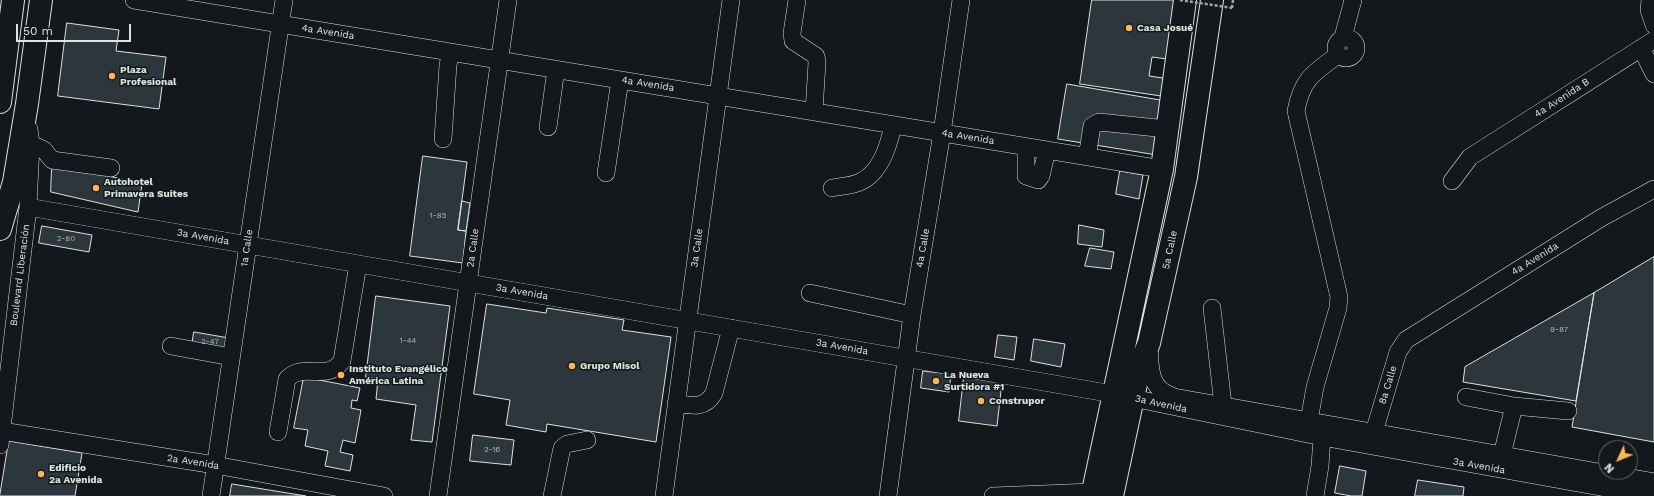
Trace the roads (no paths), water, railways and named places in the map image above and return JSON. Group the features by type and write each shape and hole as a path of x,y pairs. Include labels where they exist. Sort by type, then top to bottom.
{"main road":[{"path":"0,102 13,0"},
{"name":"Boulevard Liberación","path":"0,229 14,182 27,104 41,0"},
{"name":"5a Calle","path":"1099,495 1123,396 1162,169 1185,0"},
{"name":"5a Calle","path":"1123,396 1140,365 1149,343 1186,177 1212,0"}],"street":[{"name":"4a Avenida","path":"134,0 1162,169"},
{"name":"1a Calle","path":"211,496 284,0"},
{"name":"2a Calle","path":"438,496 508,0"},
{"name":"3a Calle","path":"664,496 731,0"},
{"path":"797,0 792,34 793,41 816,56 817,62 814,112"},
{"name":"4a Calle","path":"888,496 905,358 942,133 961,0"},
{"path":"1309,421 1315,388 1338,308 1339,298 1296,111 1299,96 1312,73 1338,55 1343,58 1348,58 1356,51 1354,40 1349,37 1343,37 1353,0"},
{"path":"1650,0 1649,10 1654,25"},
{"path":"1647,44 1654,74"},
{"name":"4a Avenida B","path":"1452,181 1470,157 1647,44"},
{"path":"443,139 448,65 452,52"},
{"path":"548,127 556,69"},
{"path":"606,173 620,80"},
{"name":"Boulevard Liberación","path":"1,438 28,207 30,144 27,104"},
{"path":"1087,156 1092,126 1095,123 1099,122 1167,129"},
{"path":"832,188 861,182 878,168 890,139 893,124"},
{"path":"30,144 44,150 52,160"},
{"path":"1026,146 1026,176 1038,180 1041,176 1047,150"},
{"path":"30,163 42,163 52,160 111,168"},
{"name":"4a Avenida","path":"1417,332 1601,218 1654,189"},
{"name":"3a Avenida","path":"28,207 1373,439 1654,495"},
{"path":"278,432 287,379 293,373 300,371 331,371 337,367 342,360 358,264"},
{"path":"810,294 912,315"},
{"path":"1212,308 1222,405"},
{"path":"676,403 691,406 705,404 710,400 714,393 731,328"},
{"name":"8a Calle","path":"1373,439 1398,352 1406,340 1417,332"},
{"name":"3a Avenida","path":"1149,343 1150,364 1154,381 1160,390 1174,397 1309,421 1324,431"},
{"path":"171,346 231,357"},
{"path":"1466,397 1514,406 1568,411"},
{"path":"1502,455 1514,406"},
{"path":"1315,496 1324,431"},
{"name":"2a Avenida","path":"1,438 215,466 384,496"},
{"name":"3a Avenida","path":"1373,439 1502,455 1606,486 1654,482"},
{"path":"552,496 562,448 567,444 587,440"},
{"path":"993,496 1099,495"}],"place":[{"name":"Casa Josué","path":"1129,28"},
{"name":"Plaza Profesional","path":"112,76"},
{"name":"Autohotel Primavera Suites","path":"96,188"},
{"name":"Grupo Misol","path":"572,366"},
{"name":"Instituto Evangélico América Latina","path":"341,375"},
{"name":"La Nueva Surtidora #1","path":"936,381"},
{"name":"Construpor","path":"981,401"},
{"name":"Edificio 2a Avenida","path":"41,474"}]}
